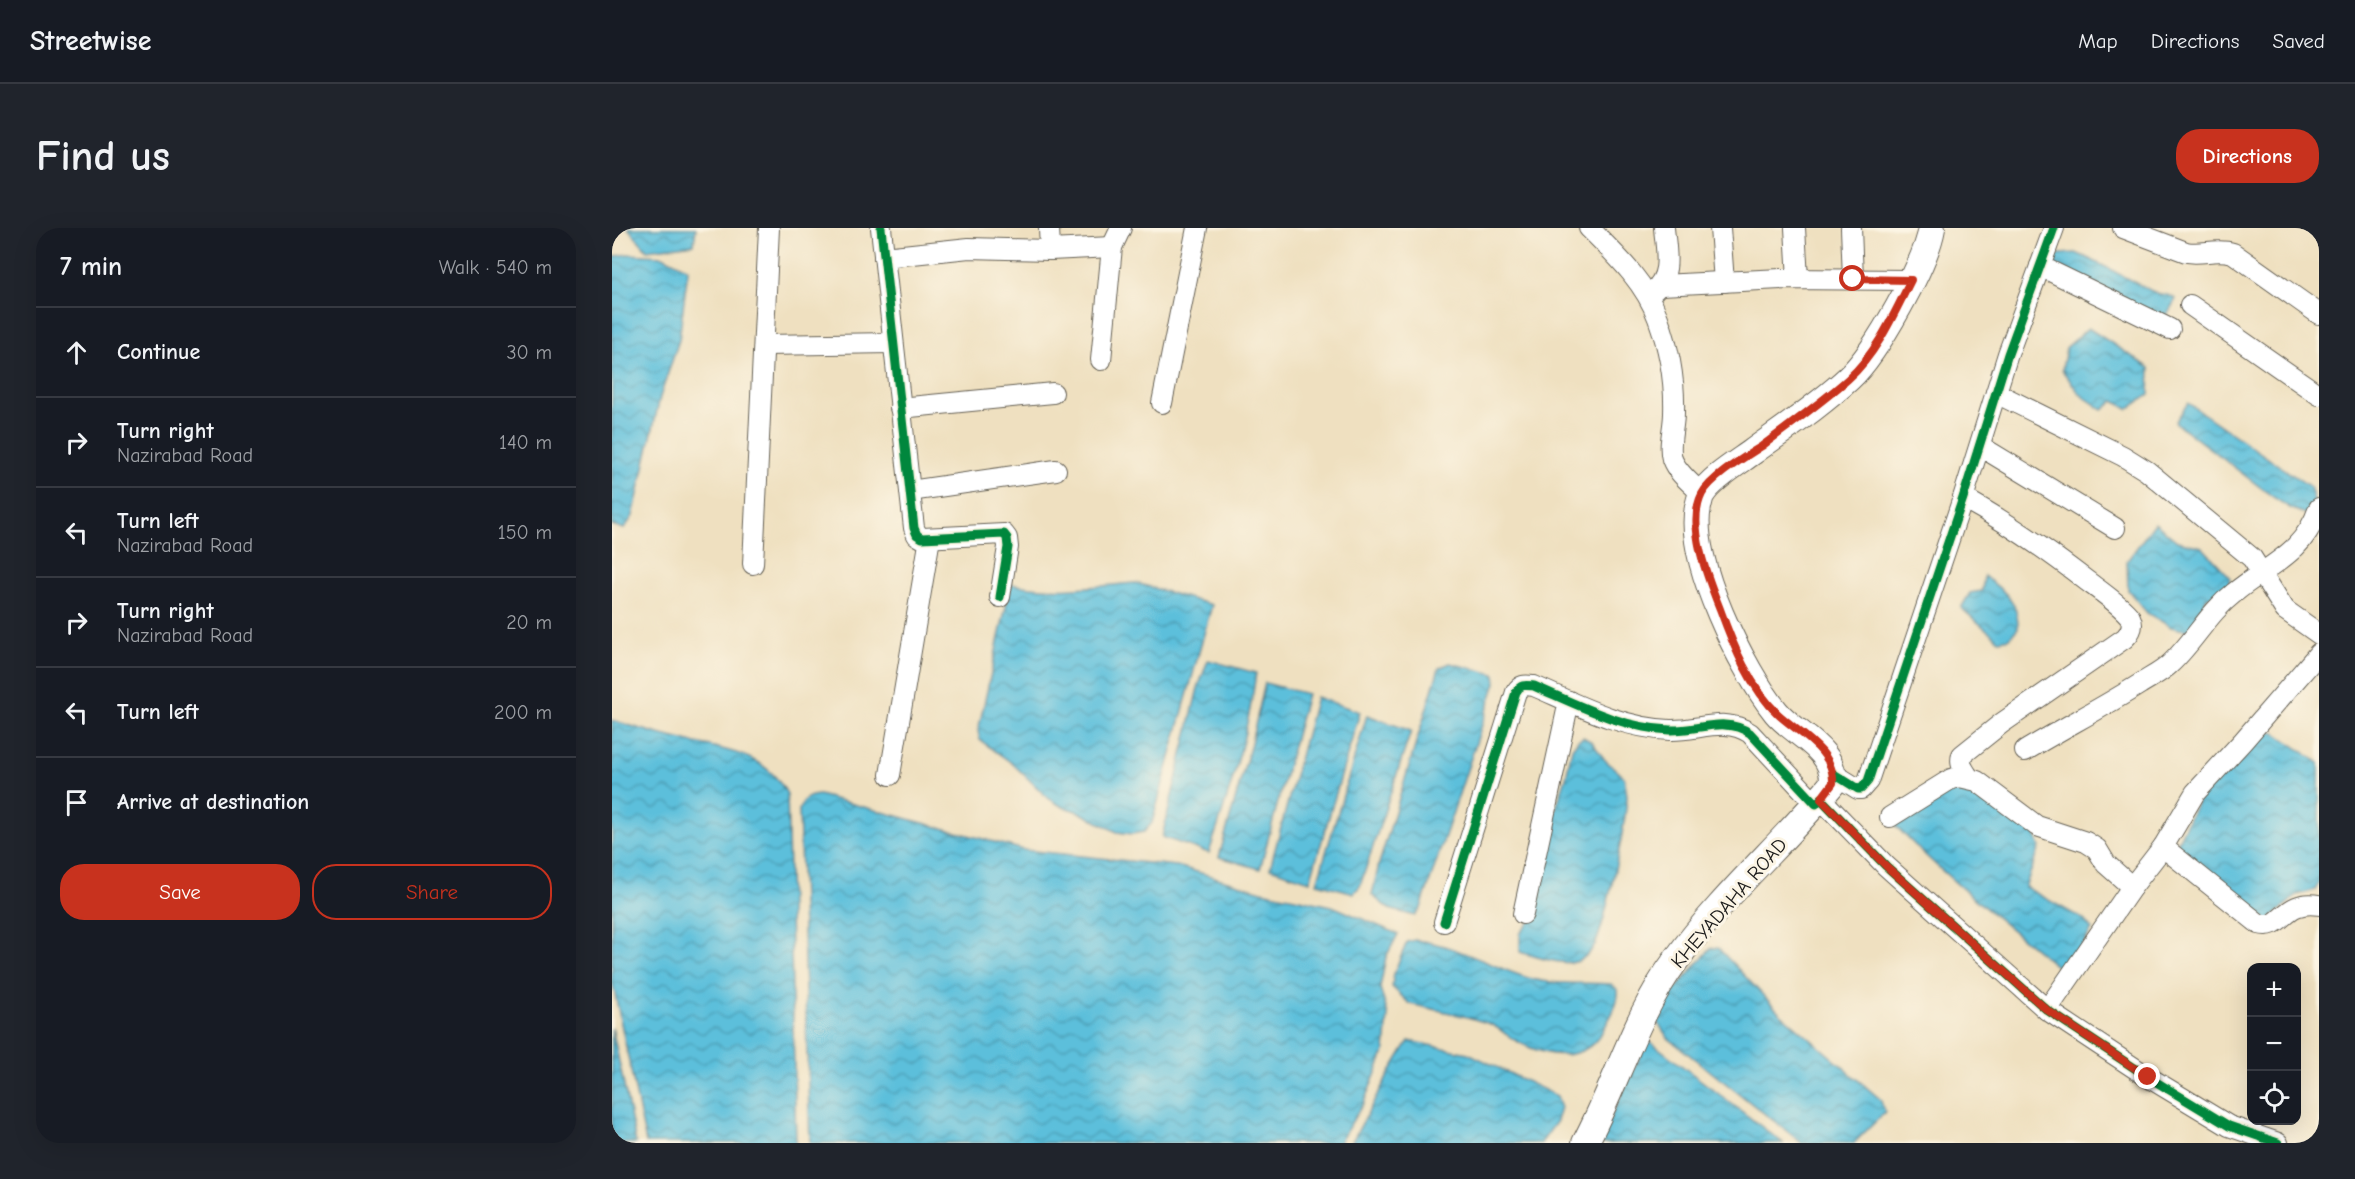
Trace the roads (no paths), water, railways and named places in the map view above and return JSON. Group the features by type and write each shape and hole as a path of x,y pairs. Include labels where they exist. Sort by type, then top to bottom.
{"main road":[{"path":"1826,790 1833,767 1807,738 1778,714 1761,693 1748,673 1735,645 1711,587 1701,555 1698,509 1688,479 1730,469 1850,377 1869,355 1911,280 1925,252 1932,228"},
{"name":"KHEYADAHA ROAD","path":"1585,1143 1649,1002 1676,960 1826,790"}],"street":[{"path":"753,564 769,228"},
{"path":"880,228 910,492 917,535 930,538 1004,534 1008,547 1000,597"},
{"path":"1049,228 1050,250"},
{"path":"1101,360 1112,247 1121,228"},
{"path":"1162,403 1197,228"},
{"path":"1589,228 1633,274 1654,290 1724,282 1798,279 1911,280"},
{"path":"1664,228 1667,264 1654,290 1674,391 1672,459 1688,479"},
{"path":"1720,228 1724,282"},
{"path":"1794,228 1798,279"},
{"path":"1851,228 1853,279"},
{"path":"1826,790 1861,789 1868,782 1996,393 2054,228"},
{"path":"2123,228 2186,252 2195,254 2221,250 2233,254 2319,314"},
{"path":"884,257 961,249 1050,250 1112,247"},
{"path":"2040,266 2170,329"},
{"path":"2190,305 2319,395"},
{"path":"764,345 893,343"},
{"path":"900,408 1053,393"},
{"path":"1996,393 2122,456 2147,471 2252,558 2285,610 2319,634"},
{"path":"1980,446 2115,528"},
{"path":"910,492 1056,470"},
{"path":"1963,498 2022,532 2104,593 2130,618 2132,626 2131,632 2125,638 2002,723 1962,754 1960,761 1970,779"},
{"path":"2025,751 2054,733 2098,711 2170,665 2211,614 2232,594 2262,571 2291,554 2307,534 2319,508"},
{"path":"890,775 930,538"},
{"path":"2047,1010 2132,887 2163,847 2194,794 2319,653"},
{"path":"1444,922 1516,692 1520,686 1525,685 1614,720 1644,727 1669,730 1727,723 1740,726 1826,790 1886,866 2047,1010 2148,1077 2229,1126 2241,1137 2278,1143"},
{"path":"1523,914 1569,701"},
{"path":"1890,817 1951,779 1977,781 2037,826 2086,842 2097,849 2106,864 2132,887"},
{"path":"2163,847 2259,924 2266,926 2274,924 2293,906 2304,903 2319,904"}],"water":[{"path":"628,228 696,228 694,244 647,250"},
{"path":"2076,253 2154,292 2176,299 2162,323 2053,270 2053,259 2060,254"},
{"path":"626,254 663,256 688,269 679,340 660,397 633,516 624,529 612,525 612,257"},
{"path":"2088,328 2150,368 2149,395 2128,409 2114,401 2103,410 2080,394 2062,370 2066,348"},
{"path":"2188,403 2310,487 2316,507 2312,517 2290,508 2273,497 2175,422"},
{"path":"2155,523 2177,541 2202,547 2230,577 2228,587 2206,598 2198,621 2188,631 2171,627 2147,613 2128,590 2127,561"},
{"path":"1984,576 2009,597 2016,610 2018,628 2009,638 1999,640 1961,608 1970,593 1982,591"},
{"path":"1136,583 1212,605 1152,823 1144,832 1132,834 1117,832 1048,798 1013,764 980,740 978,731 1011,584 1058,588"},
{"path":"1208,660 1256,673 1243,741 1209,853 1162,837 1198,688"},
{"path":"1450,663 1495,674 1496,683 1421,908 1415,916 1389,909 1372,895 1379,864 1439,668"},
{"path":"1265,683 1307,694 1260,869 1219,857 1250,747"},
{"path":"1316,697 1360,712 1310,881 1270,868"},
{"path":"1367,715 1411,731 1360,886 1354,893 1317,883"},
{"path":"612,720 740,755 767,769 787,794 796,1143 646,1143 612,980"},
{"path":"2261,732 2274,732 2319,763 2319,883 2315,890 2297,895 2268,921 2178,851 2177,843 2200,796 2233,768 2249,742"},
{"path":"1583,737 1592,742 1605,760 1624,777 1627,795 1614,874 1598,938 1593,948 1582,959 1569,963 1520,952 1520,934 1533,918 1540,889 1543,847 1566,778 1572,748"},
{"path":"1954,788 1969,788 2034,832 2040,847 2025,887 2083,919 2092,929 2066,974 1956,883 1894,824"},
{"path":"819,795 1024,850 1177,866 1262,891 1332,906 1398,934 1386,957 1380,988 1388,1015 1385,1051 1364,1102 1339,1143 810,1143 799,810 806,799"},
{"path":"1415,940 1456,950 1532,979 1611,984 1618,990 1615,1006 1602,1032 1594,1043 1584,1050 1561,1055 1536,1050 1490,1024 1410,1004 1392,987 1394,973 1407,942"},
{"path":"1711,948 1718,948 1780,1013 1880,1099 1885,1112 1854,1143 1802,1143 1668,1038 1658,1023 1666,1000"},
{"path":"612,1028 636,1143 612,1143"},
{"path":"1648,1040 1783,1143 1598,1143"},
{"path":"1409,1041 1468,1053 1557,1096 1561,1107 1557,1121 1541,1143 1351,1143"}]}
